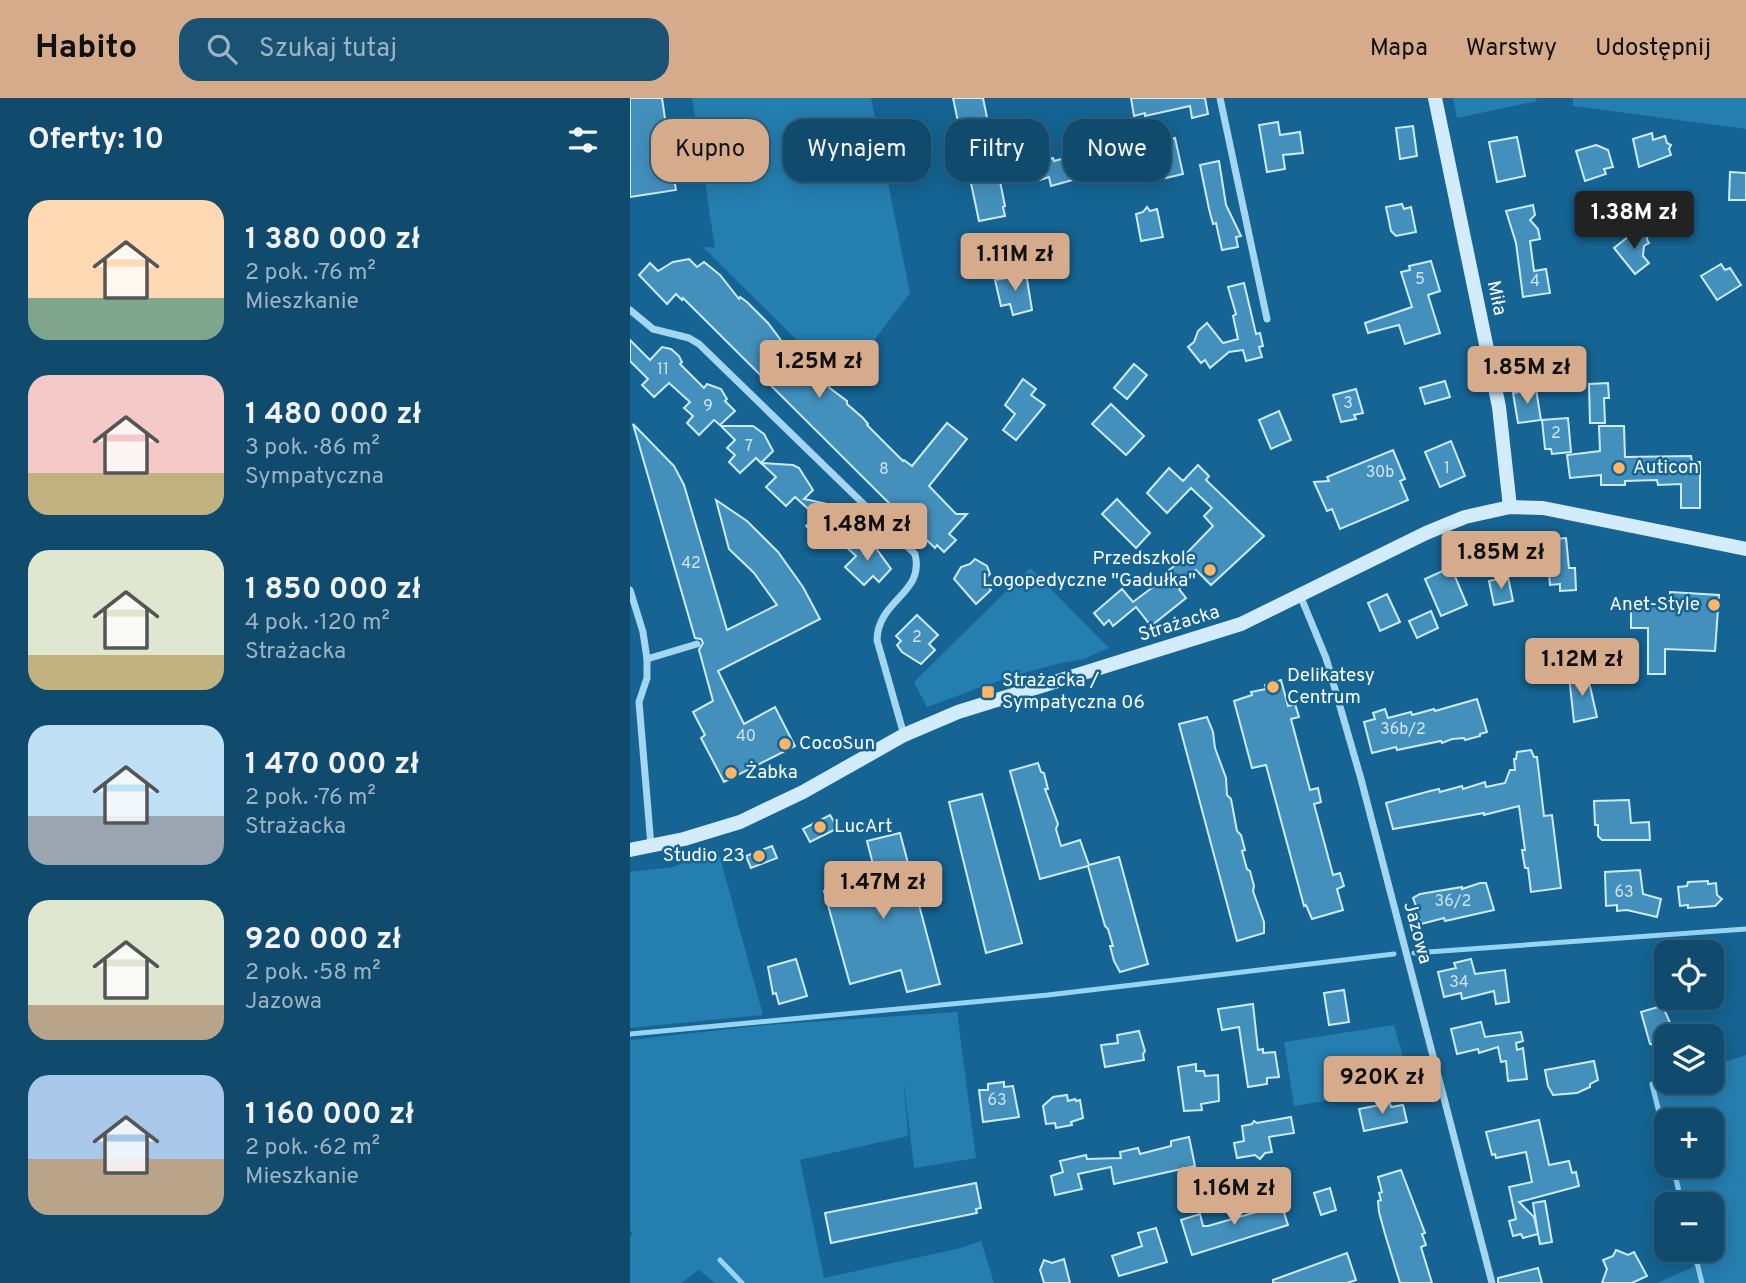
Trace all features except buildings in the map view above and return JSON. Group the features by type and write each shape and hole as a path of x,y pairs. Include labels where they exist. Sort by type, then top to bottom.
{"street":[{"path":"1220,98 1267,319"},
{"name":"Miła","path":"1435,98 1499,407 1510,507"},
{"path":"630,310 653,329 688,338 699,344 915,554 917,564 912,584 887,610 878,628 877,640 904,735"},
{"name":"Strażacka","path":"630,849 715,830 773,807 904,735 978,706 1241,624 1426,533 1465,517 1510,507 1544,508 1746,549"},
{"path":"630,590 643,632 647,659 647,678 639,702 651,846"},
{"name":"Jazowa","path":"1300,595 1326,658 1357,765 1492,1283"},
{"path":"647,659 697,644"}],"shaded area":[{"path":"692,98 871,98 875,119 783,119 783,182 888,182 910,293 841,384 703,247 715,248 705,182 769,182 769,119 695,119"},
{"path":"1453,98 1536,98 1537,101 1457,118"},
{"path":"1573,98 1746,98 1746,129 1573,106"},
{"path":"1030,568 1109,648 1082,659 1003,680 927,707 914,682"},
{"path":"718,850 763,1015 630,1028 630,872 673,867"},
{"path":"957,1012 976,1158 914,1168 903,1076 908,1136 800,1160 824,1278 961,1248 981,1241 994,1283 715,1283 699,1270 681,1283 630,1283 630,1237 633,1234 630,1230 630,1040 766,1025"},
{"path":"1394,1025 1411,1086 1294,1106 1284,1042"},
{"path":"1746,1055 1746,1283 1657,1283 1693,1267 1692,1262 1724,1262 1724,1192 1675,1192 1672,1178 1724,1178 1724,1108 1655,1108 1649,1085 1654,1084 1654,1094 1724,1094 1724,1062"}],"waterway":[{"path":"1414,953 1746,929"},
{"path":"630,1034 1048,995 1394,954"},
{"path":"1652,1084 1658,1108"},
{"path":"1676,1178 1679,1192"},
{"path":"720,1260 742,1283"},
{"path":"1697,1262 1702,1283"}],"place":[{"name":"Auticon","path":"1619,468"},
{"name":"Przedszkole Logopedyczne \"Gadułka\"","path":"1210,570"},
{"name":"Anet-Style","path":"1714,605"},
{"name":"Delikatesy Centrum","path":"1273,687"},
{"name":"Strażacka / Sympatyczna 06","path":"988,692"},
{"name":"CocoSun","path":"785,744"},
{"name":"Żabka","path":"731,773"},
{"name":"LucArt","path":"820,827"},
{"name":"Studio 23","path":"759,856"}]}
